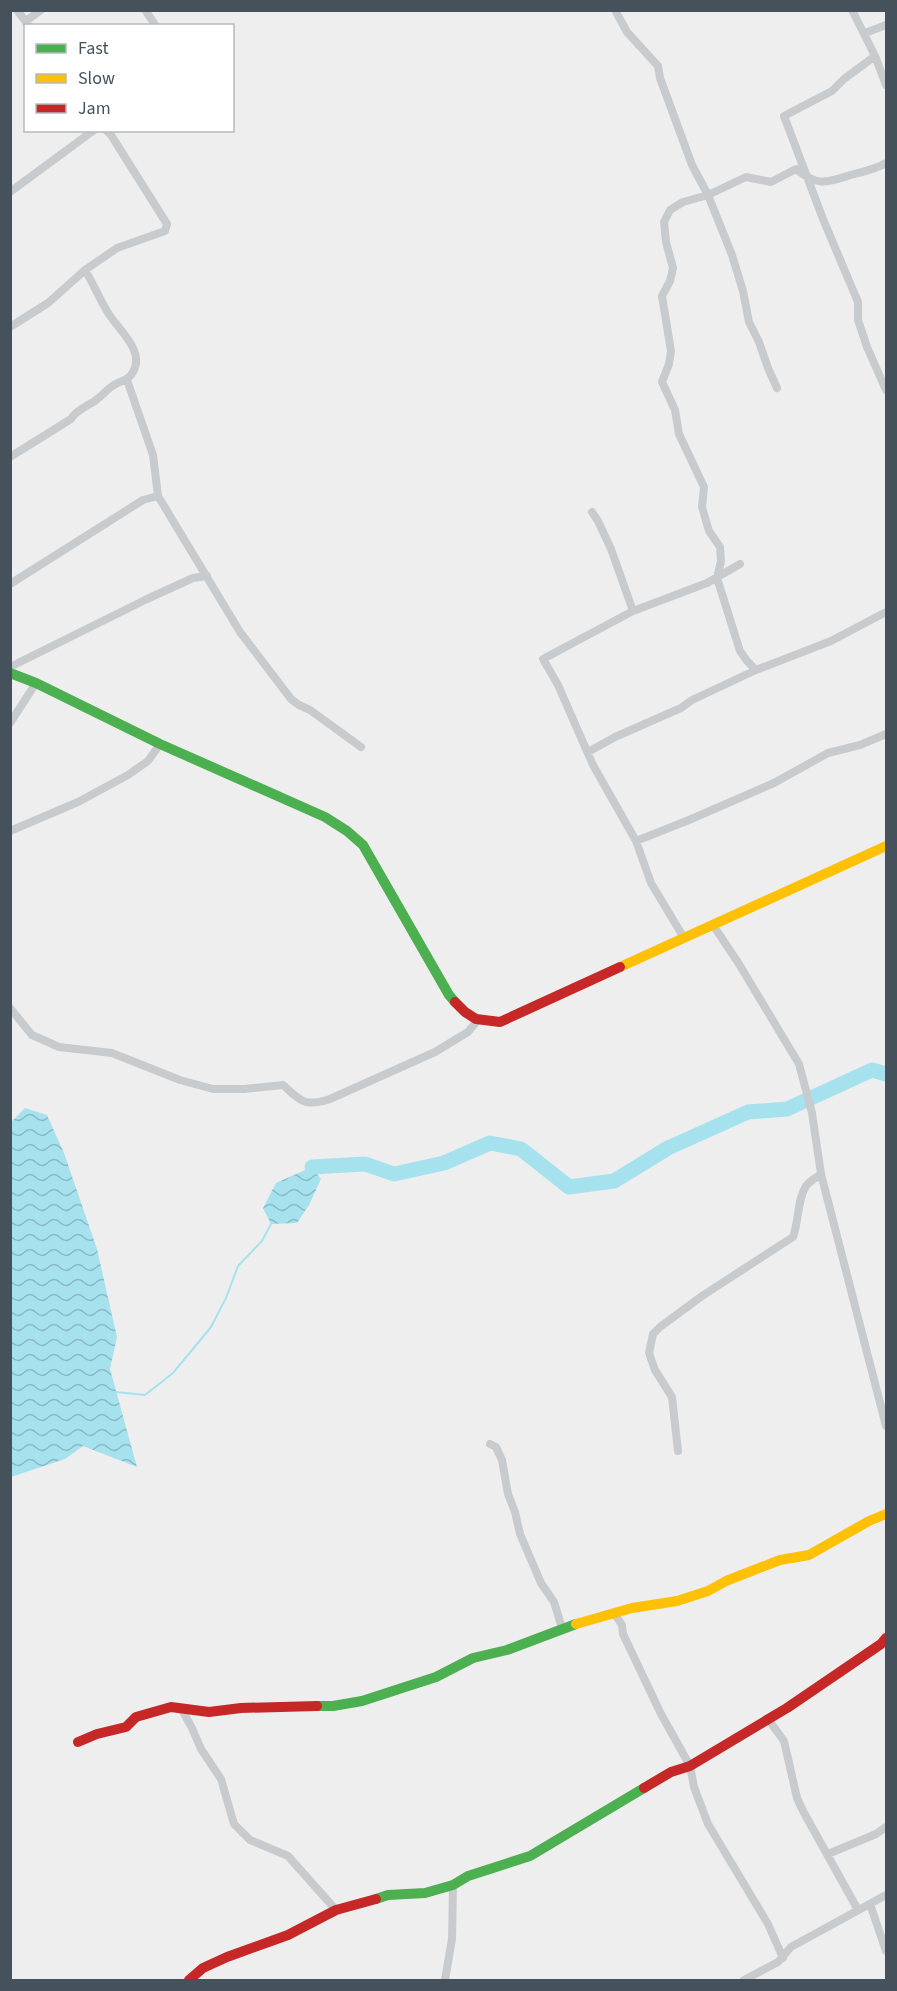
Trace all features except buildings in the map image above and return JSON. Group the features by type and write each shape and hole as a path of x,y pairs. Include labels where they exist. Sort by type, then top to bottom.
{"street":[{"path":"17,10 27,23 41,10"},
{"path":"145,10 155,24"},
{"path":"615,10 627,32 658,66 660,78 692,165 708,195 732,255 743,291 748,322 759,342 777,388"},
{"path":"852,10 865,33 886,85"},
{"path":"865,33 886,25"},
{"path":"875,56 832,91 784,116 823,219 858,302 858,320 886,390"},
{"path":"10,192 91,132"},
{"path":"10,327 48,303 85,270 117,248 165,231 167,224 108,132"},
{"path":"756,670 740,651 717,578 721,561 720,547 709,531 702,507 704,487 679,434 675,410 662,382 671,351 662,296 670,281 673,268 666,242 664,222 670,210 683,202 708,195 746,177 771,182 796,169 809,180 827,183 875,170 886,164"},
{"path":"10,457 71,419 75,412 96,400 115,384 127,380 136,365 134,352 123,331 117,327 106,310 85,270"},
{"path":"127,380 153,455 158,496 240,632 291,699 362,747"},
{"path":"10,584 143,500 158,496"},
{"path":"592,512 610,549 633,611"},
{"path":"684,938 651,884 636,841 593,765 558,685 543,659 633,611 717,578 740,564"},
{"path":"10,667 147,599 193,578 207,576"},
{"path":"588,752 600,744 666,716 692,700 756,670 831,641 886,614"},
{"path":"10,673 36,683 160,744 326,817 347,831 363,845 449,995 467,1014 477,1021 486,1023 500,1022 886,846"},
{"path":"10,723 36,683"},
{"path":"636,841 774,783 828,753 860,745 886,734"},
{"path":"10,831 78,802 129,775 147,761 160,744"},
{"path":"713,925 799,1064 805,1081 821,1174 886,1426"},
{"path":"10,1008 32,1035 59,1047 112,1053 180,1080 213,1089 283,1085 298,1100 313,1104 330,1099 435,1052 468,1032 477,1021"},
{"path":"678,1451 672,1397 655,1370 649,1353 653,1334 702,1296 793,1238 798,1224 799,1203 807,1185 821,1174"},
{"path":"490,1444 496,1447 502,1460 508,1494 520,1534 541,1583 554,1602 562,1628"},
{"path":"78,1742 97,1734 126,1727 136,1717 171,1707 208,1712 241,1708 333,1706 362,1701 436,1677 473,1658 507,1650 562,1628 708,1591 726,1581 780,1560 809,1555 869,1521 886,1514"},
{"path":"614,1613 622,1625 623,1634 661,1714 690,1766 694,1787 708,1824 768,1924 783,1958"},
{"path":"189,1980 203,1968 227,1956 288,1935 336,1910 388,1895 425,1893 530,1856 671,1772 690,1766 818,1689 886,1638"},
{"path":"180,1708 201,1749 221,1779 234,1824 250,1840 288,1856 336,1910"},
{"path":"768,1719 784,1741 797,1798 815,1835 828,1854 858,1910"},
{"path":"828,1854 876,1834 886,1827"},
{"path":"445,1980 452,1939 453,1885"},
{"path":"750,1979 783,1958 791,1947 886,1895"},
{"path":"870,1904 886,1951"}],"water":[{"path":"25,1108 47,1115 64,1153 97,1249 117,1337 110,1369 137,1467 83,1446 65,1459 11,1477 10,1123"},
{"path":"312,1167 321,1179 309,1205 297,1223 271,1224 263,1208 276,1183"}],"waterway":[{"path":"312,1167 365,1164 394,1174 444,1163 490,1143 521,1149 569,1187 614,1181 668,1148 748,1112 787,1109 872,1070 886,1074"},
{"path":"116,1392 145,1395 173,1373 211,1327 226,1298 238,1266 262,1241 271,1224"}],"traffic: fast":[{"path":"10,673 36,683 160,744 325,817 347,831 363,845 455,1002"},
{"path":"317,1706 362,1701 436,1677 473,1658 507,1650 576,1624"},
{"path":"376,1899 388,1895 425,1893 530,1856 644,1788"}],"traffic: slow":[{"path":"620,967 886,846"},
{"path":"576,1624 632,1608 677,1601 708,1591 726,1581 780,1560 809,1555 869,1521 886,1514"}],"traffic: jam":[{"path":"455,1002 476,1019 500,1022 620,967"},
{"path":"644,1788 671,1772 690,1766 787,1708 881,1644 886,1638"},
{"path":"78,1742 97,1734 126,1727 136,1717 171,1707 209,1712 241,1708 317,1706"},
{"path":"189,1980 203,1968 227,1957 288,1935 336,1910 376,1899"}]}
